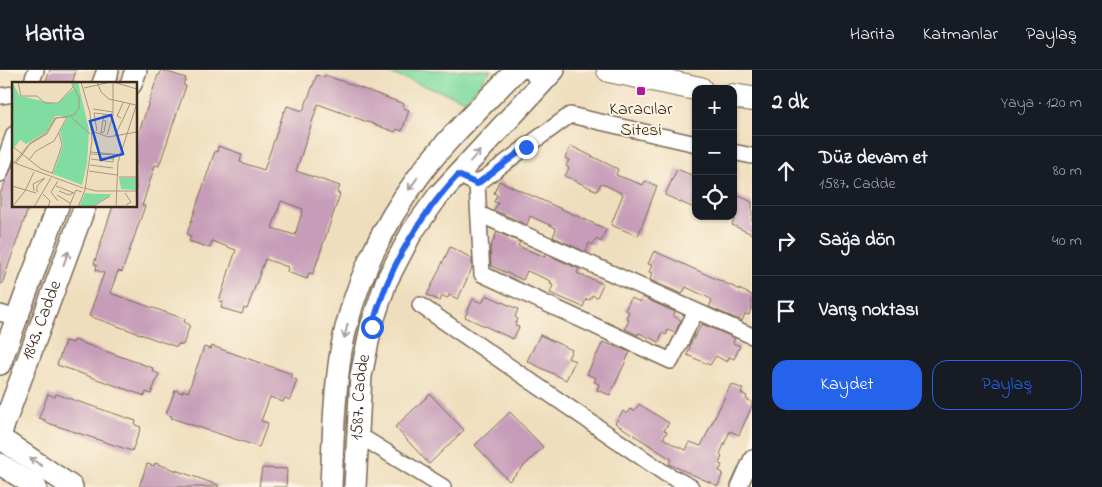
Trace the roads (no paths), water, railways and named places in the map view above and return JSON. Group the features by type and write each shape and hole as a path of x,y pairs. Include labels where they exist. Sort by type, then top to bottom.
{"main road":[{"path":"104,82 108,70"},
{"path":"132,82 136,70"},
{"name":"1587. Cadde","path":"355,487 361,376 377,308 386,282 404,246 438,196 554,70"},
{"path":"609,70 692,87"},
{"name":"1587. Cadde","path":"331,487 335,397 341,352 350,312 364,272 388,223 419,176 519,71"},
{"path":"737,97 752,99"},
{"name":"1843. Cadde","path":"0,364 8,316 57,208"},
{"name":"1843. Cadde","path":"0,436 84,208"},
{"path":"0,436 72,487"},
{"path":"0,464 36,487"}],"street":[{"path":"32,82 36,70"},
{"path":"519,71 533,73 537,82 533,92"},
{"path":"477,184 570,115 692,143"},
{"path":"0,174 12,140"},
{"path":"737,153 752,156"},
{"path":"458,175 477,184"},
{"path":"477,184 482,274 671,361 696,311"},
{"path":"479,214 752,336"},
{"path":"420,305 666,474 691,487"},
{"path":"357,434 443,487"},
{"path":"739,487 752,458"}],"place":[{"name":"Karacılar Sitesi","path":"641,91"}]}
